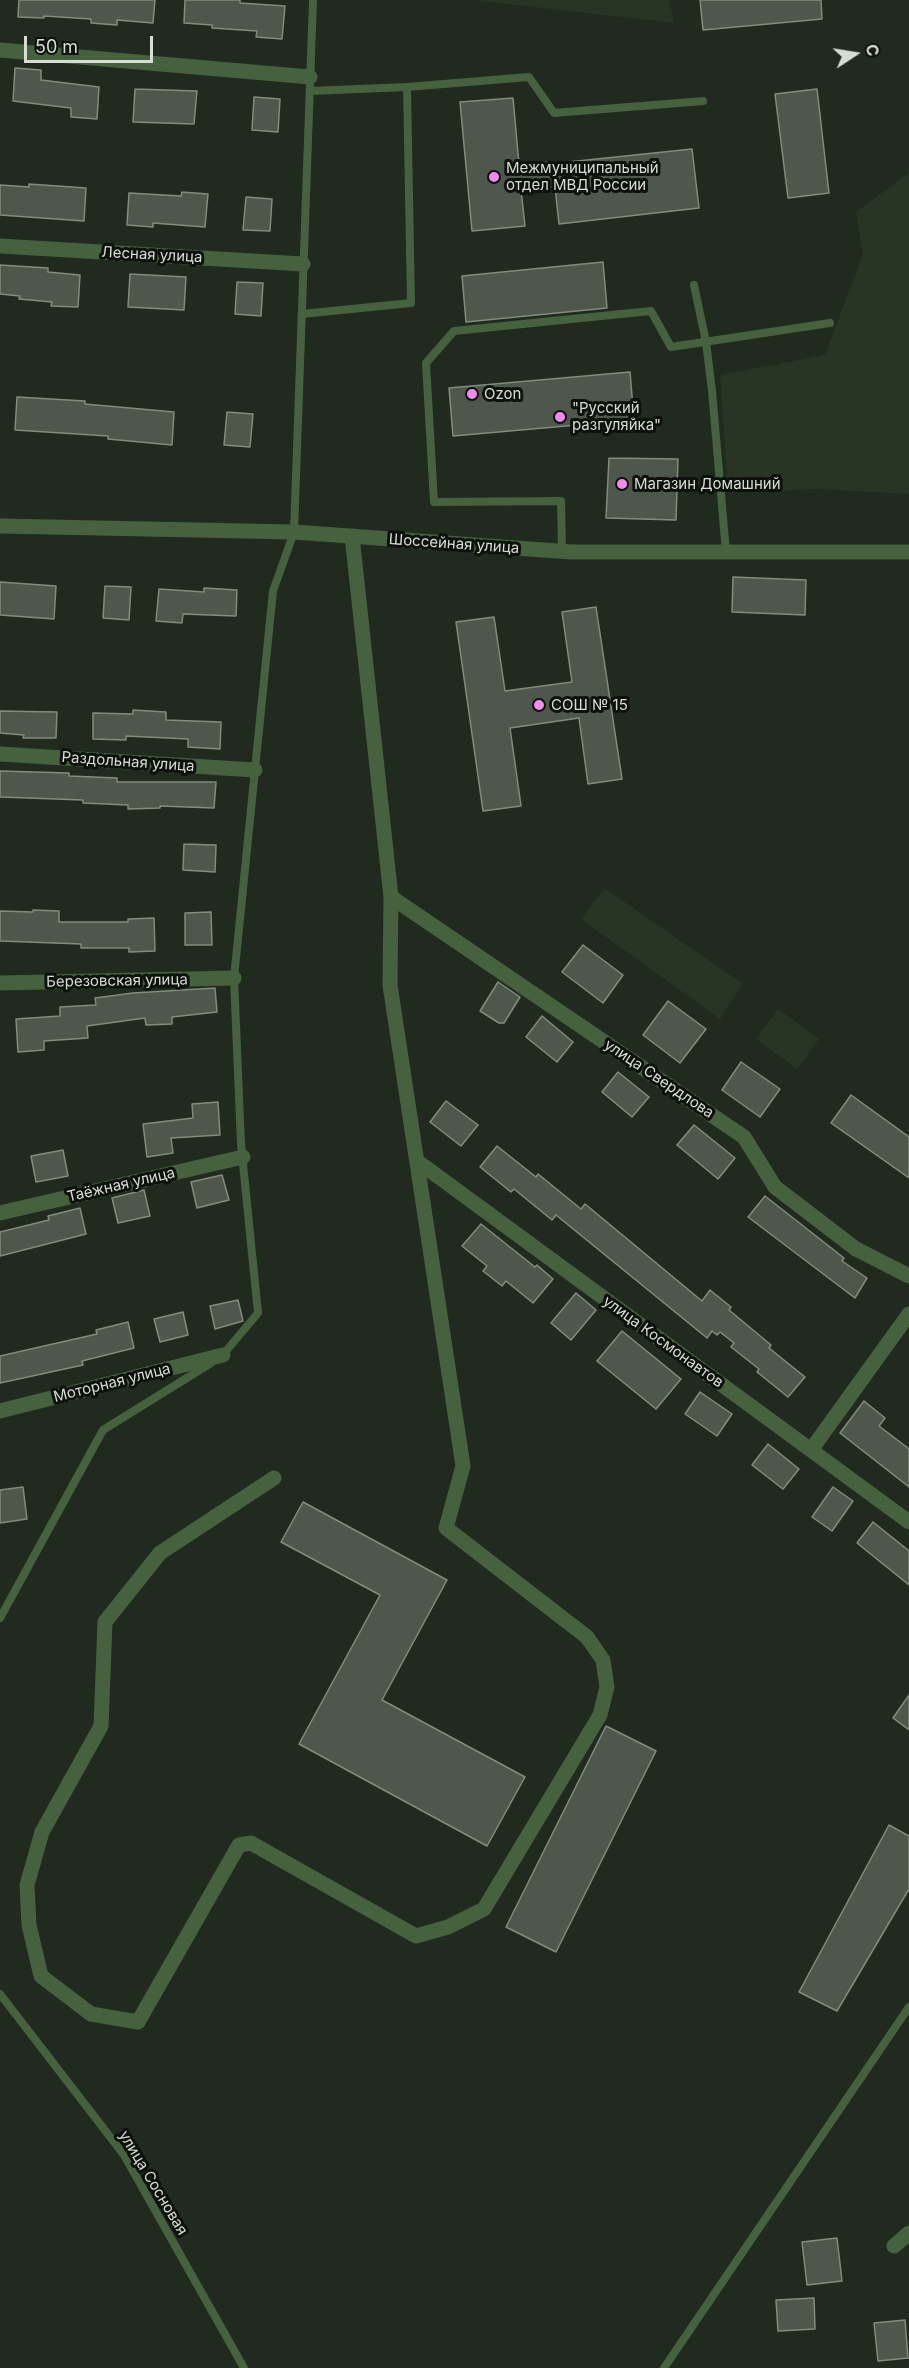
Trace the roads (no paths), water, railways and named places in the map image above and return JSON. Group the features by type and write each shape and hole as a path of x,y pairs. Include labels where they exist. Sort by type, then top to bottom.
{"street":[{"path":"0,50 310,84"},
{"name":"Лесная улица","path":"0,246 303,264"},
{"name":"Шоссейная улица","path":"0,526 294,532 562,552 909,552"},
{"path":"274,1478 160,1553 105,1622 101,1726 42,1832 27,1885 29,1925 41,1976 91,2014 138,2022 239,1845 251,1843 416,1936 448,1927 484,1909 600,1715 607,1687 603,1660 586,1637 446,1528 463,1466 390,985 391,897 352,536"},
{"name":"Раздольная улица","path":"0,754 255,770"},
{"name":"улица Свердлова","path":"391,897 744,1137 775,1187 856,1249 909,1276"},
{"name":"Березовская улица","path":"0,983 234,978"},
{"name":"Таёжная улица","path":"0,1214 243,1157"},
{"name":"улица Космонавтов","path":"417,1161 909,1522"},
{"path":"811,1450 909,1314"},
{"name":"Моторная улица","path":"0,1411 223,1355"},
{"path":"894,2246 909,2233"}],"lane":[{"path":"0,1618 104,1430 223,1355 258,1313 243,1157 234,978 273,591 294,532 313,0"},
{"path":"310,84 407,87 529,77 554,113 703,101"},
{"path":"302,314 411,303 407,87"},
{"path":"694,285 706,342 712,391 726,552"},
{"path":"562,552 561,501 434,502 426,363 454,331 651,311 671,347 830,323"},
{"name":"улица Сосновая","path":"0,1994 124,2155 244,2368"},
{"path":"664,2368 909,2007"}],"place":[{"name":"Межмуниципальный отдел МВД России","path":"494,177"},
{"name":"Ozon","path":"472,394"},
{"name":"\"Русский разгуляйка\"","path":"560,417"},
{"name":"Магазин Домашний","path":"622,484"},
{"name":"СОШ № 15","path":"539,705"}]}
